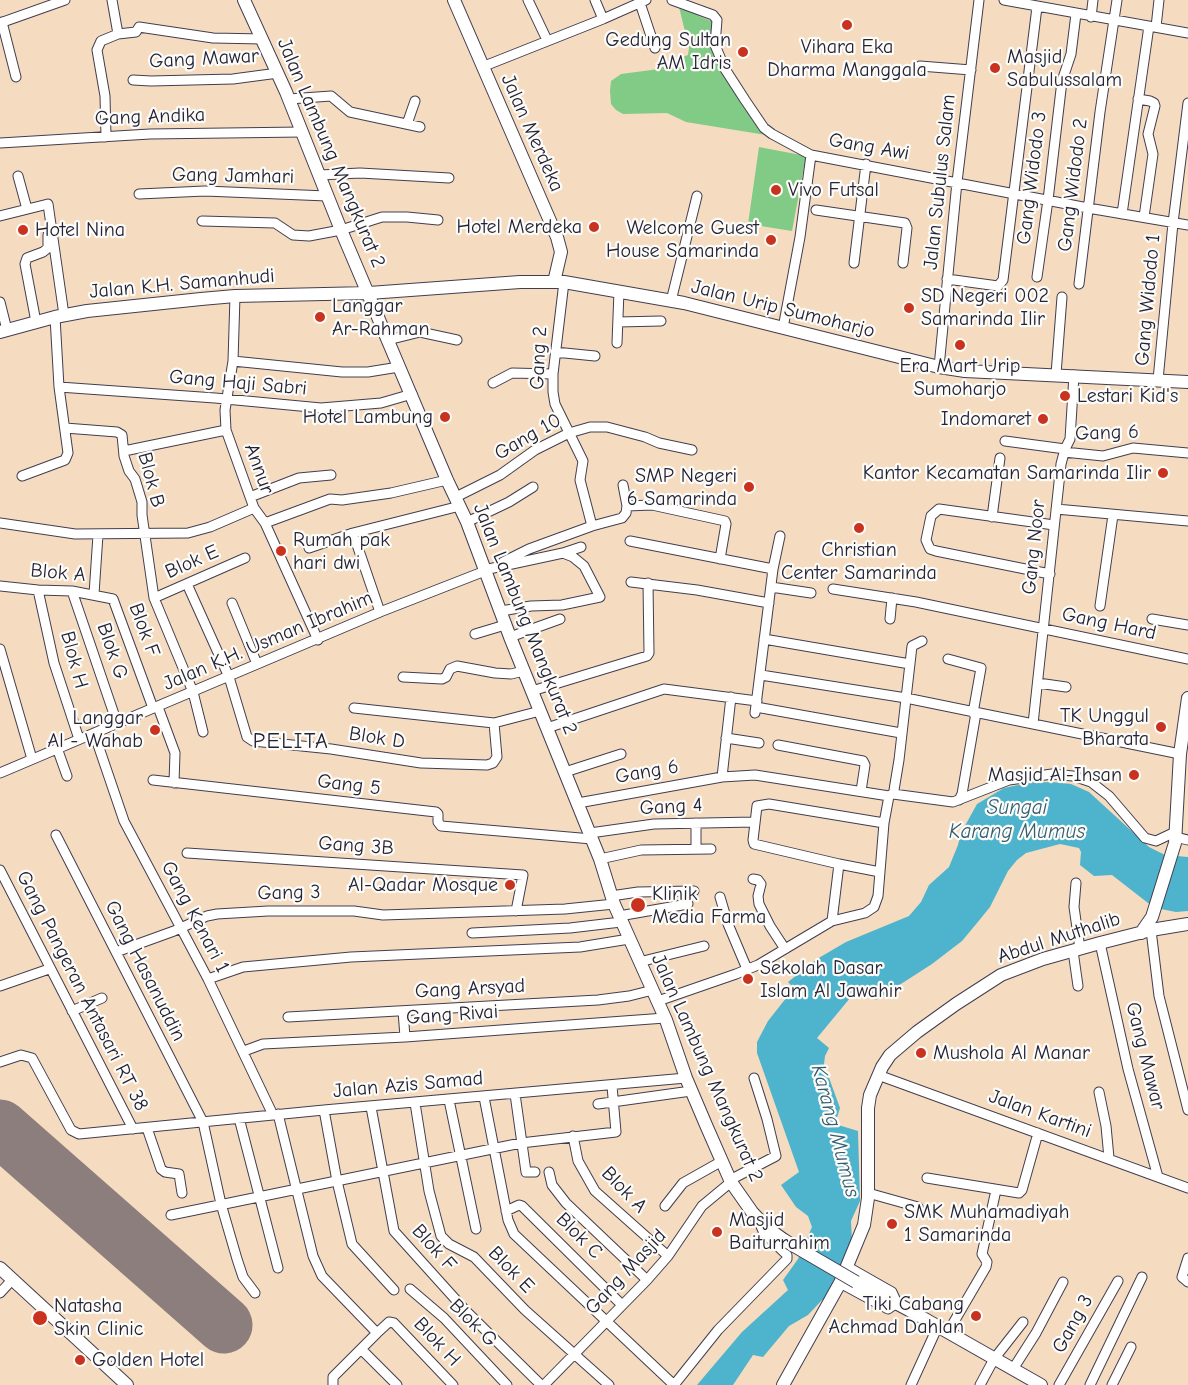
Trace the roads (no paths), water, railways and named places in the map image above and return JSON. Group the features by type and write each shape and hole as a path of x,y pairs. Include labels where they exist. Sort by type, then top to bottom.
{"street":[{"path":"16,77 1,22 65,0"},
{"path":"112,0 118,34"},
{"name":"Jalan Lambung Mangkurat 2","path":"244,0 278,73 341,230 467,522 510,637 600,859 616,909 665,1018 691,1091 730,1181 758,1220 784,1240 1041,1385"},
{"name":"Jalan Merdeka","path":"454,0 557,237 561,252 559,282"},
{"path":"528,0 547,40"},
{"path":"595,0 603,19"},
{"name":"Gang Awi","path":"672,0 713,15 717,20 715,45 725,69 764,128 811,155 1188,225"},
{"name":"Jalan Subulus Salam","path":"939,368 957,182 979,0"},
{"path":"1009,0 1036,7 1188,33"},
{"path":"1091,17 1093,0"},
{"name":"Gang Widodo 2","path":"1080,284 1100,112 1117,0"},
{"name":"Gang Widodo 1","path":"1122,214 1138,99 1159,0"},
{"path":"482,67 643,2 654,48"},
{"path":"947,279 996,286 1002,284 1036,7"},
{"name":"Gang Widodo 3","path":"1037,277 1062,81 1071,54 1076,14"},
{"path":"106,138 105,96 97,50 98,44 104,39 118,34 136,32 139,27 213,38 262,39"},
{"path":"920,66 970,70"},
{"name":"Gang Mawar","path":"133,80 233,79 278,73"},
{"path":"289,99 331,96 350,112 420,127"},
{"path":"1138,99 1150,101 1155,106 1148,134 1153,154 1144,217"},
{"path":"407,124 415,101"},
{"name":"Gang Widodo 1","path":"1158,380 1173,223 1188,103"},
{"name":"Gang Andika","path":"0,143 150,134 302,132"},
{"path":"783,327 800,237 811,155"},
{"path":"854,263 866,164"},
{"path":"320,175 360,173 450,178"},
{"path":"18,176 27,209"},
{"name":"Gang Jamhari","path":"139,194 205,191 327,196"},
{"path":"671,301 697,196"},
{"path":"0,216 49,205 59,316 59,387 68,449 65,460 22,476"},
{"path":"816,210 905,223 907,228 903,262"},
{"path":"202,221 275,223 283,226 290,233 303,236 341,230 382,217 438,220"},
{"path":"36,322 25,261 48,248 48,233"},
{"name":"Jalan Urip Sumoharjo","path":"369,293 520,282 559,282 671,301 783,327 939,368 1188,382"},
{"name":"Gang 2","path":"559,282 553,374 555,404 583,461 580,480 592,526"},
{"path":"617,343 619,291"},
{"name":"Jalan K.H. Samanhudi","path":"4,331 59,316 235,296 369,293"},
{"name":"Annur","path":"235,296 233,361 225,410 226,430 254,508 265,523 318,640"},
{"path":"1056,374 1062,297"},
{"path":"0,302 4,331"},
{"path":"618,322 661,321"},
{"path":"388,340 420,332 457,340"},
{"path":"555,352 596,356"},
{"path":"233,361 342,372 368,372 399,367"},
{"path":"493,383 512,373 553,374"},
{"name":"Gang Noor","path":"1034,724 1056,509 1064,451 1070,439 1074,375"},
{"name":"Gang Haji Sabri","path":"59,387 321,408 381,403 412,394"},
{"name":"Gang 10","path":"309,548 458,502 535,450 569,433 591,427 607,428 692,450"},
{"name":"Blok B","path":"65,428 121,434 126,463 135,479 142,502 146,533"},
{"path":"124,451 226,430"},
{"name":"Gang 6","path":"1005,441 1103,456 1133,448 1188,453"},
{"path":"992,517 1000,458"},
{"path":"250,497 298,478 331,475"},
{"path":"265,523 330,499 342,500 391,493 447,480"},
{"path":"486,570 529,549 592,526 622,518 627,506 622,485"},
{"path":"467,522 533,487"},
{"path":"627,506 652,505 724,521 726,524 720,559"},
{"path":"0,524 98,535 188,533 210,527 254,508"},
{"path":"1050,574 936,551 927,546 926,540 931,516 936,510 944,508 1054,525"},
{"path":"1056,509 1188,521"},
{"path":"1100,606 1113,514"},
{"name":"Blok E","path":"146,533 154,598 193,692 203,732"},
{"path":"353,533 380,612"},
{"path":"94,594 98,535"},
{"path":"756,707 773,569 780,536"},
{"path":"630,541 773,569"},
{"path":"486,570 580,547"},
{"path":"501,611 531,606 562,606 600,597 584,566 578,560 563,553"},
{"name":"Blok E","path":"154,598 245,558"},
{"name":"Jalan K.H. Usman Ibrahim","path":"0,773 380,612 486,570"},
{"path":"631,582 769,603"},
{"path":"532,691 649,655 648,583"},
{"path":"187,584 230,677"},
{"name":"Blok A","path":"0,586 72,591 114,598"},
{"path":"771,587 811,593"},
{"name":"Blok H","path":"38,590 54,663 79,739"},
{"name":"Gang Hard","path":"833,590 916,602 1188,659"},
{"name":"Blok G","path":"72,591 117,723"},
{"name":"Blok F","path":"114,598 175,753 174,783"},
{"path":"890,619 892,598"},
{"path":"232,603 257,664"},
{"path":"510,637 560,619"},
{"path":"1152,619 1188,625"},
{"path":"476,634 506,625"},
{"path":"764,639 910,664"},
{"path":"884,823 762,803 757,806 753,842 880,872 884,823 891,795 913,645 922,640"},
{"path":"0,649 32,759"},
{"path":"948,659 981,668 962,794 959,800"},
{"path":"403,676 442,678 446,677 450,669 457,666 495,673 524,671"},
{"path":"761,675 906,698 1180,754"},
{"name":"Blok D","path":"230,677 247,737 253,741 331,749 421,763 487,765 493,763 497,757 494,723"},
{"path":"1038,683 1066,687"},
{"path":"547,728 664,689 731,697 756,707 901,733"},
{"path":"722,777 731,697"},
{"path":"1188,698 1187,719 1180,754 1175,837 1148,927 1159,996 1188,1110"},
{"path":"354,708 494,723 540,711"},
{"name":"Gang Kenari 1","path":"94,733 124,821 208,979 275,1115 313,1256 321,1276 377,1333"},
{"path":"726,738 759,742"},
{"path":"778,745 863,761 865,765 861,791"},
{"path":"57,748 67,776"},
{"path":"565,772 621,754"},
{"path":"959,800 1010,780 1052,774 1073,776 1091,782 1109,796 1145,838 1156,841 1175,837 1188,840"},
{"name":"Gang 6","path":"578,803 722,777 767,776 891,795 953,802 959,800"},
{"name":"Gang 5","path":"153,780 436,812 441,826 531,835"},
{"name":"Gang 4","path":"531,835 591,836 635,826 754,822"},
{"path":"696,823 696,849"},
{"name":"Gang Hasanuddin","path":"56,835 203,1122 221,1204 240,1268 247,1285 255,1293"},
{"path":"600,859 641,850 711,849"},
{"name":"Gang 3B","path":"187,853 523,875 516,911"},
{"path":"832,921 839,864"},
{"name":"Gang Pangeran Antasari RT 38","path":"0,870 133,1129"},
{"name":"Gang Arsyad","path":"288,1017 655,996 747,969 832,921 865,913 874,907 878,896 880,872"},
{"path":"753,879 761,884 759,904 785,949"},
{"path":"1076,883 1074,907 1078,986"},
{"path":"472,933 570,928 616,909 638,892 694,891"},
{"path":"720,897 728,924 747,969"},
{"path":"616,909 688,904"},
{"name":"Gang 3","path":"116,952 207,916 268,911 363,911 382,915 616,909"},
{"name":"Abdul Muthalib","path":"783,1385 850,1264 864,1225 868,1193 868,1108 878,1075 890,1055 917,1032 1001,975 1043,959 1148,927 1188,924"},
{"path":"208,979 228,971 254,966 351,957 580,948 629,939"},
{"name":"Gang Mawar","path":"1100,943 1128,1069 1158,1177"},
{"path":"639,962 704,946"},
{"path":"0,986 49,969"},
{"path":"72,1011 102,998"},
{"path":"403,1011 405,1037"},
{"name":"Gang Rivai","path":"244,1052 263,1044 405,1037 665,1018"},
{"name":"Jalan Azis Samad","path":"0,1062 21,1055 32,1058 74,1133 686,1078"},
{"name":"Jalan Kartini","path":"878,1075 1188,1188"},
{"name":"Gang Masjid","path":"540,1383 574,1353 647,1280 668,1256 702,1206 730,1181 776,1156 754,1078"},
{"path":"171,1215 521,1143 616,1132 612,1086"},
{"path":"598,1104 691,1091"},
{"path":"1099,1092 1102,1099 1109,1158"},
{"path":"515,1094 525,1172 535,1172"},
{"path":"484,1097 506,1211 514,1234 674,1385 718,1330 787,1259 787,1255 764,1233 758,1220"},
{"path":"449,1100 476,1229"},
{"name":"Blok E","path":"415,1103 424,1162 439,1232 444,1240 474,1257 525,1310 609,1385"},
{"name":"Blok F","path":"371,1107 394,1231 466,1311 540,1383"},
{"path":"324,1110 352,1244 394,1290"},
{"path":"239,1118 278,1268"},
{"path":"147,1128 161,1169 165,1173 178,1174 182,1192"},
{"path":"927,1178 1017,1193 1022,1190 1038,1132"},
{"name":"Blok A","path":"573,1136 578,1161 595,1191 668,1256"},
{"path":"665,1206 683,1183 722,1161"},
{"path":"549,1172 555,1189 566,1203 647,1280"},
{"path":"911,1385 943,1329 976,1285 987,1263 982,1254 996,1190"},
{"path":"868,1193 918,1207"},
{"name":"Blok C","path":"506,1211 519,1205 522,1206 622,1305"},
{"path":"1188,1258 1182,1277 1188,1282"},
{"path":"840,1283 888,1308 897,1303 892,1292 850,1264"},
{"path":"0,1268 127,1385"},
{"path":"1090,1385 1142,1278"},
{"path":"0,1293 12,1280"},
{"name":"Gang 3","path":"1059,1385 1118,1281"},
{"path":"1013,1369 1036,1333 1063,1282"},
{"name":"Blok G","path":"410,1289 444,1318 507,1385"},
{"name":"Blok H","path":"377,1333 389,1322 394,1323 453,1385"},
{"path":"980,1385 994,1359 1023,1322"},
{"path":"333,1385 333,1377 377,1333"},
{"path":"1112,1385 1131,1347"},
{"path":"360,1349 397,1385"}],"water":[{"name":"Sungai Karang Mumus","path":"1028,783 1071,784 1089,792 1149,847 1165,855 1188,857 1188,911 1176,912 1161,909 1148,903 1112,875 1094,876 1080,865 1079,848 1060,844 1026,853 1017,860 1008,871 990,907 977,923 962,941 932,964 876,1000 862,991 860,986 817,1038 829,1048 824,1064 840,1108 835,1124 858,1131 860,1201 851,1221 852,1241 831,1298 822,1300 808,1315 789,1326 763,1357 753,1355 733,1385 697,1385 742,1332 788,1290 783,1280 798,1259 812,1227 808,1216 796,1207 781,1185 799,1172 757,1053 757,1042 768,1021 794,988 788,982 817,959 846,942 909,916 921,902 929,885 949,867 961,833 977,804 1004,788"}],"place":[{"name":"Vihara Eka Dharma Manggala","path":"847,25"},
{"name":"Gedung Sultan AM Idris","path":"743,52"},
{"name":"Masjid Sabulussalam","path":"995,68"},
{"name":"Vivo Futsal","path":"776,190"},
{"name":"Hotel Merdeka","path":"594,227"},
{"name":"Hotel Nina","path":"23,230"},
{"name":"Welcome Guest House Samarinda","path":"771,240"},
{"name":"SD Negeri 002 Samarinda Ilir","path":"909,308"},
{"name":"Langgar Ar-Rahman","path":"320,317"},
{"name":"Era Mart Urip Sumoharjo","path":"960,345"},
{"name":"Lestari Kid's","path":"1065,396"},
{"name":"Hotel Lambung","path":"445,417"},
{"name":"Indomaret","path":"1043,419"},
{"name":"Kantor Kecamatan Samarinda Ilir","path":"1163,473"},
{"name":"SMP Negeri 6 Samarinda","path":"749,487"},
{"name":"Christian Center Samarinda","path":"859,528"},
{"name":"Rumah pak hari dwi","path":"281,551"},
{"name":"TK Unggul Bharata","path":"1161,727"},
{"name":"Langgar Al - Wahab","path":"155,730"},
{"name":"Masjid Al-Ihsan","path":"1134,775"},
{"name":"Al-Qadar Mosque","path":"510,885"},
{"name":"Klinik Media Farma","path":"638,905"},
{"name":"Sekolah Dasar Islam Al Jawahir","path":"748,979"},
{"name":"Mushola Al Manar","path":"921,1053"},
{"name":"SMK Muhamadiyah 1 Samarinda","path":"892,1224"},
{"name":"Masjid Baiturrahim","path":"717,1232"},
{"name":"Tiki Cabang Achmad Dahlan","path":"976,1316"},
{"name":"Natasha Skin Clinic","path":"40,1318"},
{"name":"Golden Hotel","path":"80,1360"}],"district":[{"name":"PELITA","path":"291,742"}],"water label":[{"name":"Karang Mumus","path":"835,1131"}]}
